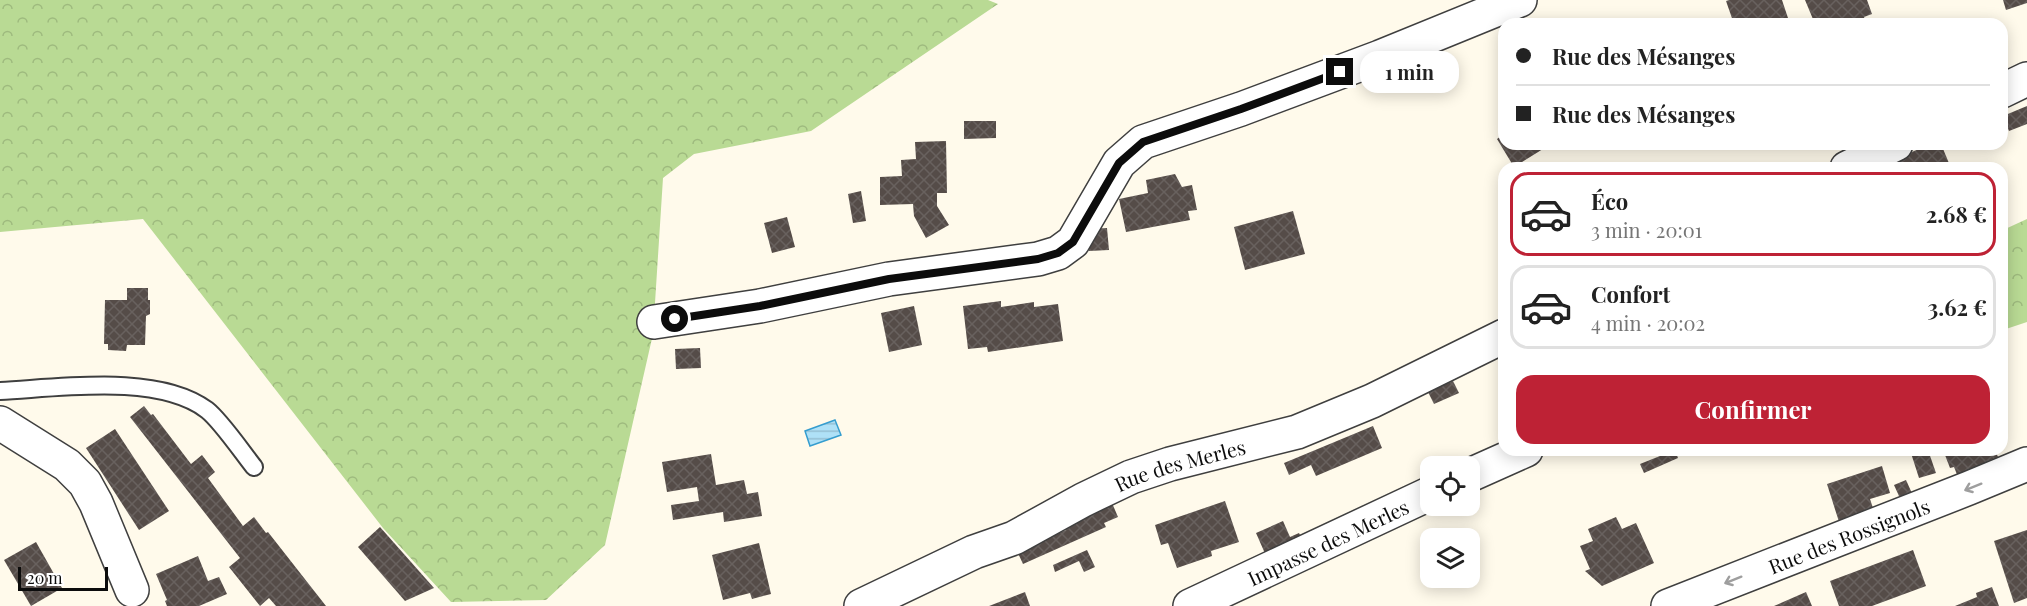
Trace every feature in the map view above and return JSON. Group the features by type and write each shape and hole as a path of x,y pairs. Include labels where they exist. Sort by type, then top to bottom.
{"street":[{"path":"654,322 760,306 889,279 1038,259 1058,253 1073,242 1119,163 1143,142 1241,109 1369,61 1520,0"},
{"path":"2008,89 2027,79"},
{"path":"1859,162 1884,150"},
{"name":"Rue des Merles","path":"861,606 974,552 1014,538 1131,477 1170,464 1297,432 1372,401 1498,339"},
{"path":"0,423 67,465 86,483 132,590"},
{"path":"1480,470 1512,456"},
{"name":"Rue des Rossignols","path":"1668,606 2027,464"},
{"name":"Impasse des Merles","path":"1190,606 1420,498"}],"lane":[{"path":"0,391 88,387 159,389 188,398 209,411 255,467"}],"green space":[{"path":"0,0 988,0 998,4 811,131 694,154 663,178 653,334 605,545 546,600 451,602 383,528 143,219 0,232"},
{"path":"2027,219 2027,322 2008,328 2008,228"}],"water":[{"path":"835,420 841,435 810,446 805,431"}],"building":[{"path":"1782,0 1788,18 1732,18 1726,1"},
{"path":"1805,0 1867,0 1872,14 1864,18 1812,18"},
{"path":"2003,0 2027,0 2027,3 2006,10"},
{"path":"2027,106 2027,124 2009,131 2008,114"},
{"path":"964,121 996,121 996,138 964,139"},
{"path":"946,141 947,193 937,193 937,206 949,225 926,238 914,216 913,204 880,205 880,177 902,176 901,160 916,159 915,142"},
{"path":"1504,150 1541,150 1522,162 1511,162"},
{"path":"1917,150 1944,150 1948,162 1896,162 1895,159"},
{"path":"1175,174 1182,187 1192,185 1197,210 1188,211 1190,220 1126,232 1119,199 1148,193 1146,180"},
{"path":"861,191 866,221 853,223 848,194"},
{"path":"1293,211 1305,254 1245,270 1234,227"},
{"path":"787,217 795,247 772,253 764,223"},
{"path":"1107,228 1109,250 1089,251 1087,229"},
{"path":"127,288 148,288 150,314 146,316 145,345 127,345 126,351 108,350 108,344 104,344 105,300 127,300"},
{"path":"1001,301 1001,307 1034,302 1034,307 1058,304 1063,341 988,352 987,347 968,349 963,306"},
{"path":"914,306 922,345 889,352 881,313"},
{"path":"700,348 701,368 676,369 675,349"},
{"path":"1453,381 1459,393 1434,404 1428,392"},
{"path":"144,406 151,415 153,414 191,464 202,455 215,472 208,478 243,526 254,517 326,606 276,606 269,598 260,606 229,567 240,558 130,417"},
{"path":"1373,426 1382,448 1316,476 1311,465 1289,475 1284,463"},
{"path":"115,429 169,511 139,530 86,448"},
{"path":"711,454 716,485 744,480 747,494 758,492 762,516 724,522 723,512 673,520 671,505 699,501 697,487 667,492 662,462"},
{"path":"1660,456 1677,456 1678,458 1644,473 1640,464"},
{"path":"1912,456 1930,456 1936,473 1919,478"},
{"path":"1945,456 1998,457 1988,461 1991,470 1960,482 1954,467 1950,468"},
{"path":"1882,466 1890,493 1870,499 1875,514 1840,525 1827,484"},
{"path":"1906,480 1915,500 1903,505 1894,485"},
{"path":"1225,501 1239,542 1211,551 1212,556 1177,568 1168,543 1161,545 1155,525"},
{"path":"1112,503 1118,517 1104,523 1106,527 1023,564 1017,551 1066,530 1064,525"},
{"path":"1616,517 1622,529 1636,523 1654,563 1602,586 1585,571 1590,569 1580,546 1593,541 1588,529"},
{"path":"1283,521 1290,537 1299,533 1303,541 1267,558 1256,533"},
{"path":"380,527 434,588 405,601 358,547"},
{"path":"2027,530 2027,598 2014,603 1994,541"},
{"path":"36,542 62,588 31,606 4,560"},
{"path":"759,543 771,594 752,599 750,593 723,600 712,555"},
{"path":"1087,550 1095,567 1084,572 1079,561 1055,572 1053,565"},
{"path":"1913,550 1926,586 1872,606 1839,606 1830,581"},
{"path":"198,556 208,581 219,577 227,594 199,606 167,606 165,601 167,600 156,574"},
{"path":"1992,587 1999,606 1955,606 1977,597 1976,593"},
{"path":"1025,592 1030,606 989,606"},
{"path":"1806,592 1812,606 1774,606"}],"route":[{"path":"675,319 760,306 889,279 1038,259 1058,253 1073,242 1119,163 1143,142 1340,72"}]}
